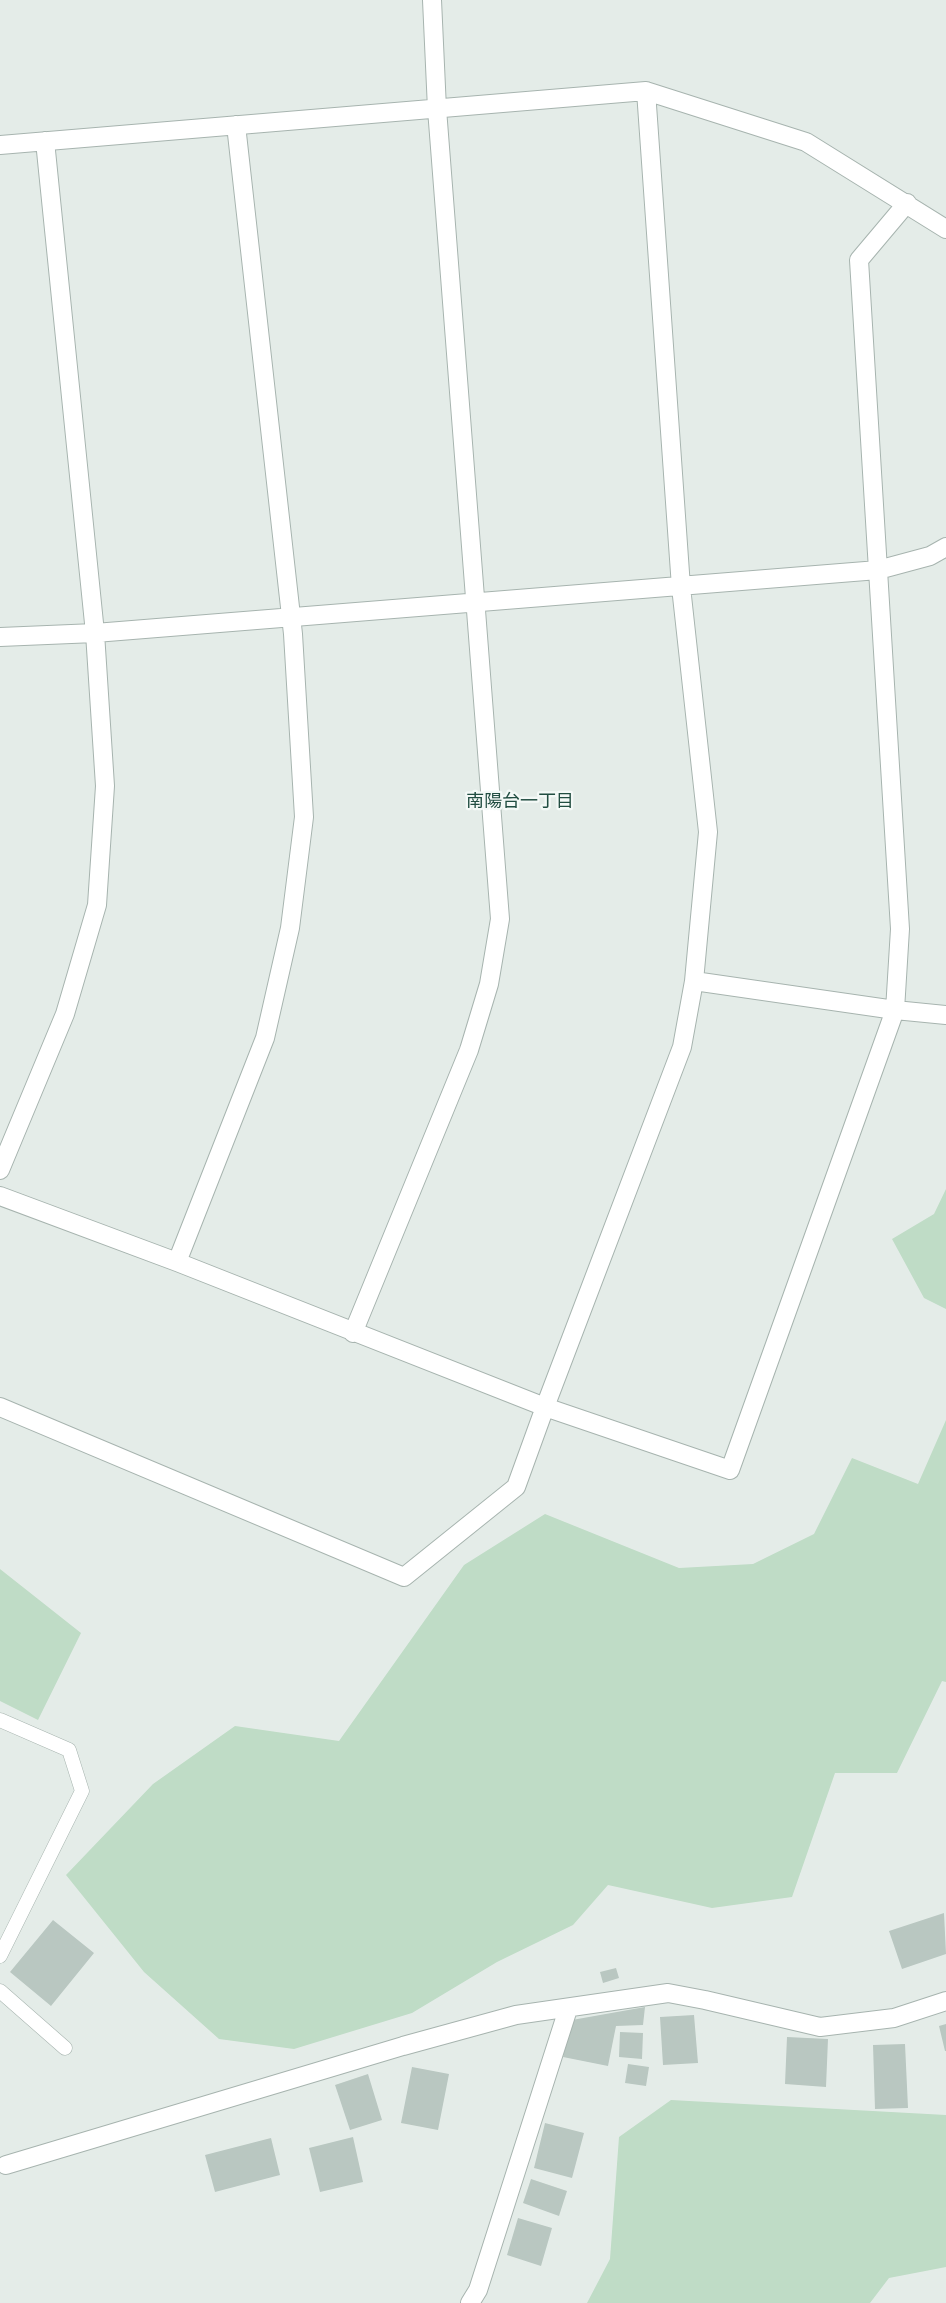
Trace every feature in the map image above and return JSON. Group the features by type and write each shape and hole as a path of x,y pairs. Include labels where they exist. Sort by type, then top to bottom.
{"street":[{"path":"353,1333 469,1050 489,984 500,919 437,108 432,0"},
{"path":"0,1407 404,1577 516,1487 544,1407 682,1047 694,981 708,832 681,587 646,91"},
{"path":"0,145 646,91 806,142 946,228"},
{"path":"177,1262 265,1038 290,928 304,817 292,617 236,125"},
{"path":"0,1170 65,1014 97,904 105,786 95,633 45,141"},
{"path":"0,1196 177,1262 544,1407 730,1470 895,1010 900,929 859,260 907,203"},
{"path":"0,637 95,633 878,570 930,556 946,547"},
{"path":"694,981 895,1010 946,1015"},
{"path":"2,2165 403,2046 516,2015 668,1993 820,2027 894,2018 946,2001"},
{"path":"470,2303 478,2290 568,2009"}],"lane":[{"path":"0,1720 69,1750 82,1791 0,1956"},
{"path":"0,1991 65,2048"}],"green space":[{"path":"946,1189 946,1309 924,1298 892,1239 934,1214"},
{"path":"946,1420 946,1682 942,1681 897,1773 835,1773 792,1897 712,1908 608,1885 573,1925 497,1962 412,2013 294,2049 219,2039 144,1972 66,1875 153,1784 235,1726 339,1741 464,1565 545,1514 679,1568 753,1564 814,1534 852,1458 918,1484"},
{"path":"0,1569 81,1633 38,1720 0,1701"},
{"path":"671,2100 946,2115 946,2267 889,2278 870,2303 587,2303 610,2259 619,2137"}],"building":[{"path":"944,1913 946,1954 902,1969 889,1931"},
{"path":"53,1920 94,1953 51,2006 10,1972"},
{"path":"616,1968 619,1978 603,1983 600,1972"},
{"path":"645,2007 643,2025 616,2026 608,2066 563,2057 572,2020"},
{"path":"694,2015 698,2063 663,2065 660,2017"},
{"path":"946,2024 946,2051 945,2051 939,2026"},
{"path":"620,2032 643,2033 642,2059 619,2057"},
{"path":"787,2037 828,2039 826,2087 785,2084"},
{"path":"905,2044 908,2108 875,2109 873,2045"},
{"path":"628,2064 649,2067 646,2086 625,2083"},
{"path":"412,2067 449,2074 438,2130 401,2123"},
{"path":"368,2074 382,2120 350,2130 335,2085"},
{"path":"545,2123 584,2133 572,2178 534,2168"},
{"path":"353,2137 363,2182 320,2192 309,2148"},
{"path":"271,2138 280,2175 215,2192 205,2155"},
{"path":"531,2179 567,2191 559,2216 523,2203"},
{"path":"518,2218 552,2228 541,2266 507,2255"}],"district":[{"name":"南陽台一丁目","path":"520,802"}]}
